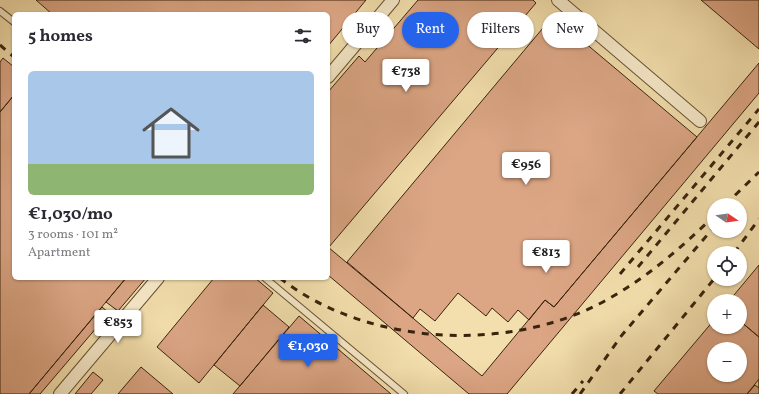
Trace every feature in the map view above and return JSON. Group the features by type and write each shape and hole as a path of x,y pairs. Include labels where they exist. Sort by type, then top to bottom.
{"street":[{"path":"330,74 393,0"},
{"path":"558,0 700,121"},
{"path":"60,394 156,280"}],"lane":[{"path":"0,11 12,20"},
{"path":"268,280 404,394"}],"building":[{"path":"36,0 366,0 356,12 342,12 342,29 330,44 330,12 50,12"},
{"path":"418,0 533,0 536,3 528,12 467,12 467,48 498,48 330,246 330,90 359,56 365,62 377,48 394,48 394,28 402,19 402,48 459,48 459,12 408,12"},
{"path":"701,0 759,0 759,49"},
{"path":"542,29 542,48 591,48 697,137 554,307 545,300 529,320 518,310 508,322 492,308 486,316 458,293 435,321 420,309 413,318 347,262 526,48 534,48 534,39"},
{"path":"3,58 12,65 12,97 0,112 0,62"},
{"path":"759,63 759,93 507,394 469,394 330,277 330,249 482,376 545,300 554,307"},
{"path":"12,97 12,280 124,280 29,394 0,394 0,112"},
{"path":"759,265 759,337 747,327 747,294 735,294 742,286 747,286 747,279"},
{"path":"124,280 144,280 118,311 106,302"},
{"path":"212,280 257,280 273,293 199,383 157,347"},
{"path":"263,305 289,327 240,386 214,365"},
{"path":"102,307 109,313 40,394 29,394"},
{"path":"299,316 391,394 233,394"},
{"path":"747,327 759,337 759,388 755,385 747,394 658,394 654,391 707,328 707,334 747,334"},
{"path":"141,367 173,394 118,394"},
{"path":"93,372 103,380 91,394 75,394"},
{"path":"759,379 759,394 747,394"}],"railway":[{"path":"0,45 12,55"},
{"path":"620,274 759,109"},
{"path":"638,267 759,122"},
{"path":"732,198 759,172"},
{"path":"739,246 759,219"},
{"path":"283,280 314,300 352,317 393,329 436,334 479,335 521,330 562,320 599,304 615,295 660,264 707,222"},
{"path":"580,394 622,335 707,235"},
{"path":"620,394 708,286"},
{"path":"572,394 583,381"}]}
